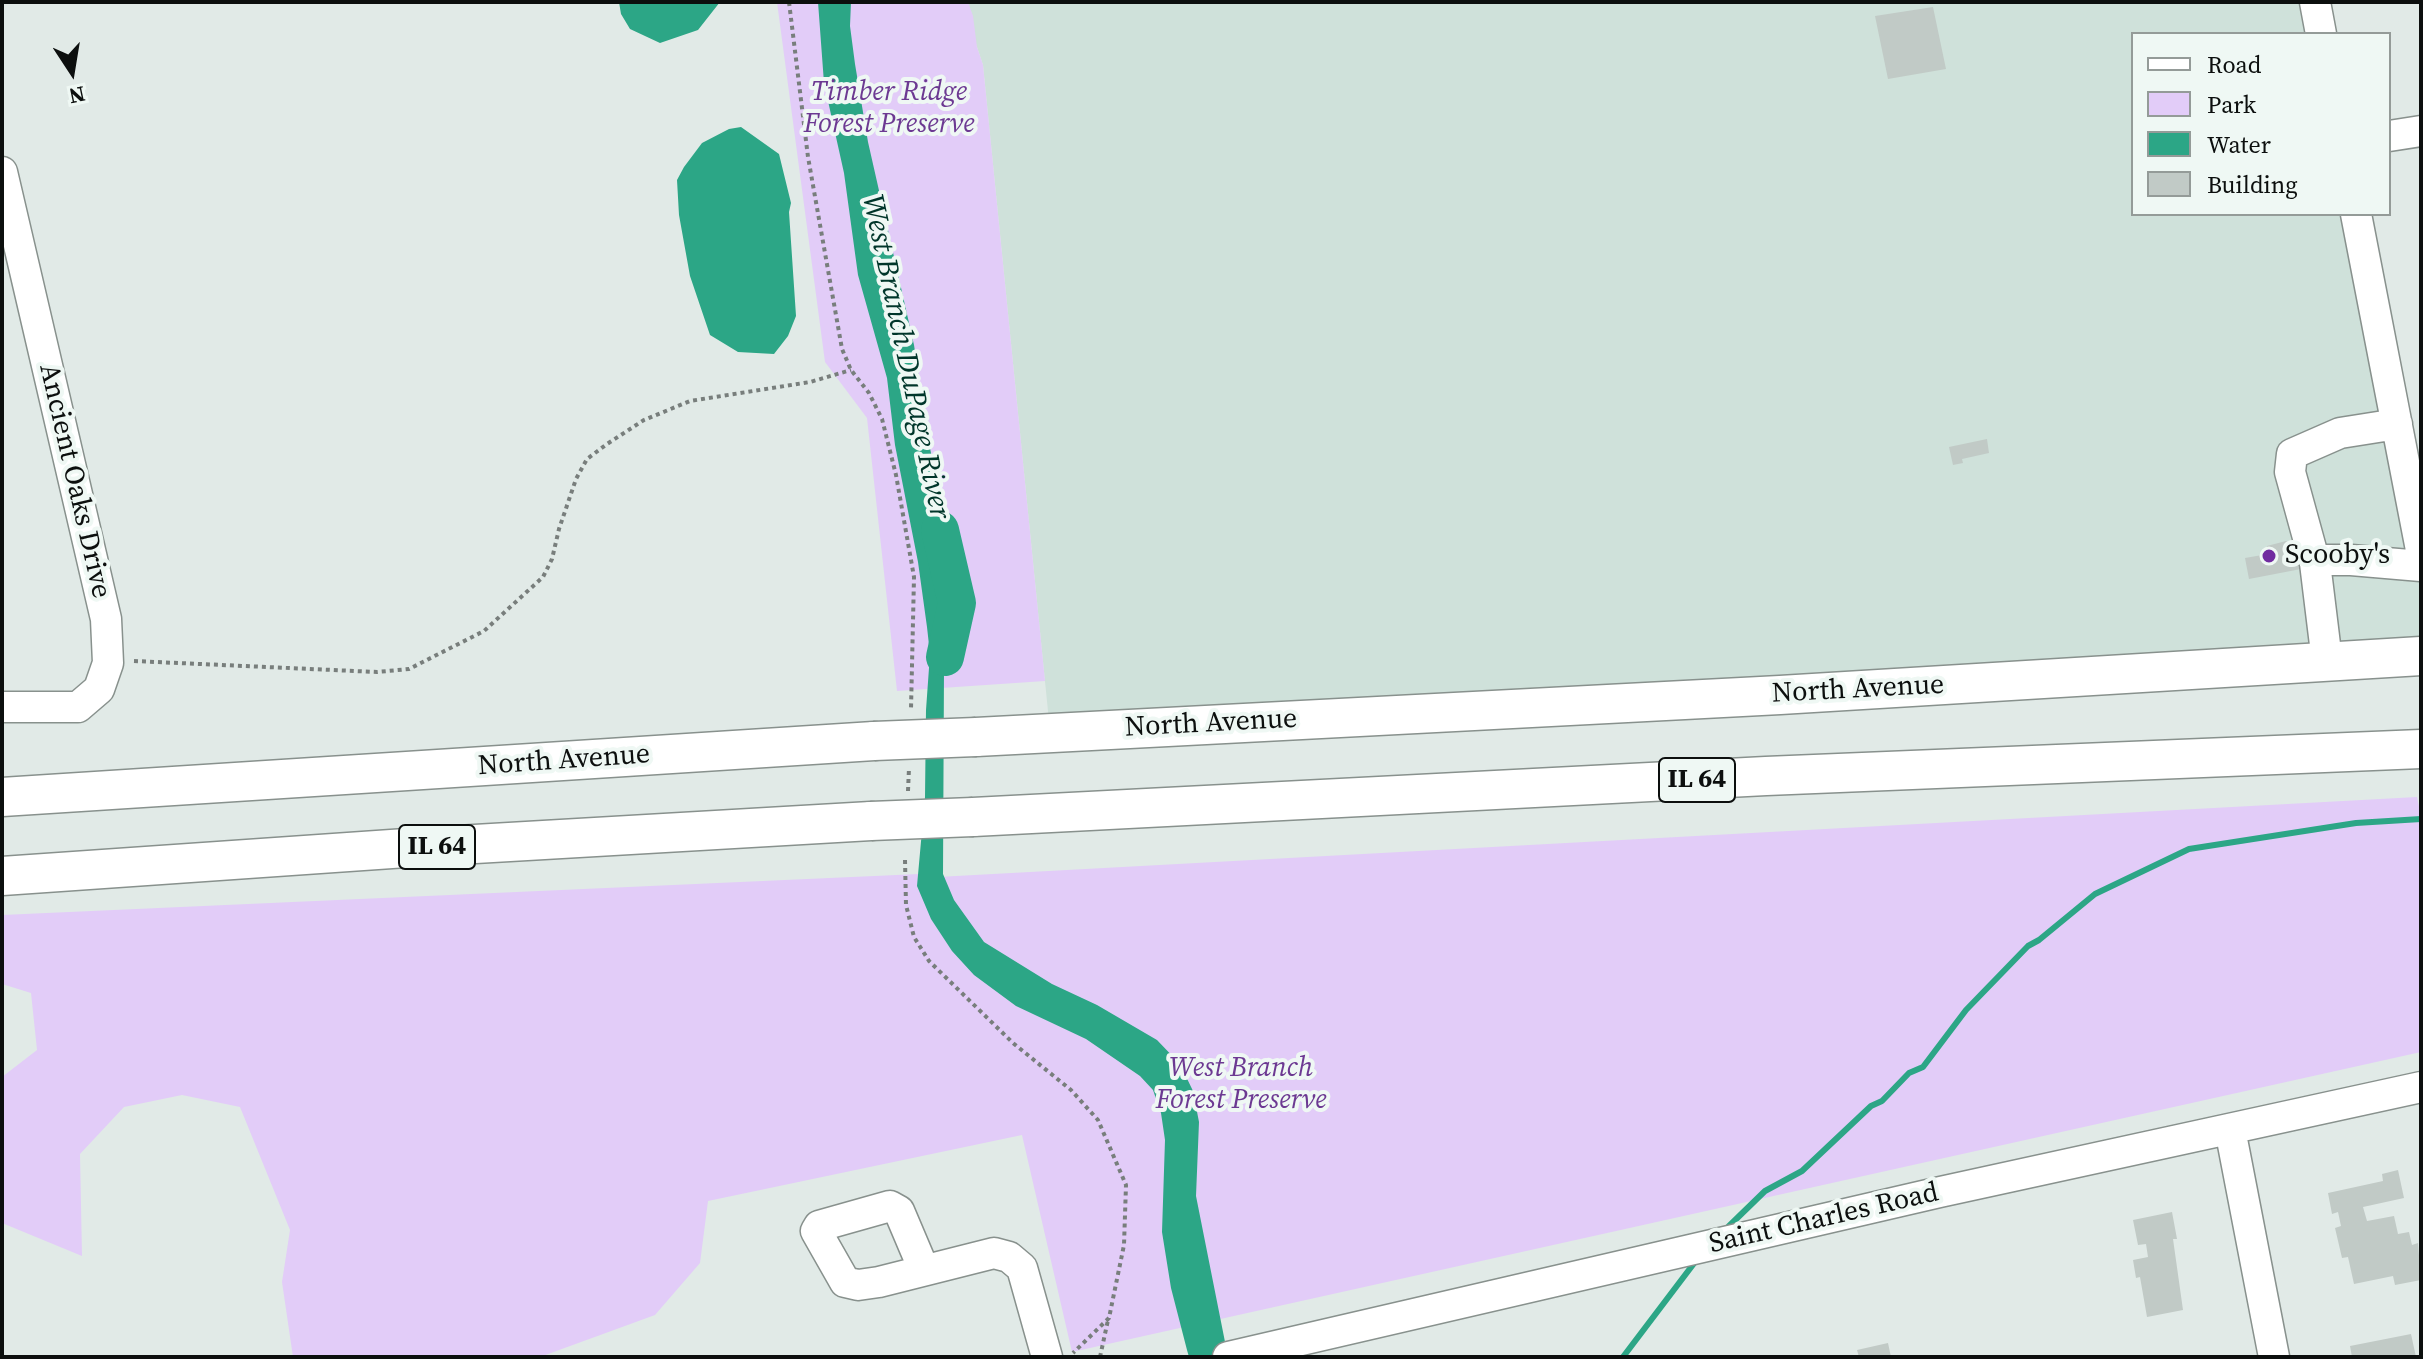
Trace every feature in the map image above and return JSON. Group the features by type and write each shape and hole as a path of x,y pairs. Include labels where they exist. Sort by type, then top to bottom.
{"main road":[{"name":"North Avenue","path":"2,797 874,741 1791,694 2421,656"},
{"name":"IL 64","path":"2,876 422,847 871,821 1766,776 2421,749"}],"street":[{"path":"2315,2 2321,32"},
{"path":"2391,136 2421,131"},
{"name":"Ancient Oaks Drive","path":"2,172 106,619 108,663"},
{"path":"2356,216 2421,550"},
{"path":"2327,661 2314,560 2290,472 2292,454 2340,433 2397,424"},
{"path":"2314,560 2421,566"},
{"path":"2,707 78,707 99,689 108,663"},
{"name":"Saint Charles Road","path":"1228,1357 1925,1195 2421,1087"},
{"path":"2230,1129 2274,1357"},
{"path":"924,1270 994,1253 1017,1263 1022,1268 1047,1357"}],"path":[{"path":"789,2 808,157 842,349 851,370 869,393 882,419 896,475 914,577 911,712"},
{"path":"108,663 149,660 377,672 409,669 484,631 543,577 552,559 576,479 587,459 607,444 644,420 690,401 810,382 851,370"},
{"path":"908,793 909,768"},
{"path":"905,860 906,905 914,937 929,961 1013,1043 1071,1090 1098,1120 1116,1157 1126,1185 1124,1245 1100,1357"},
{"path":"1068,1357 1109,1318"}],"shaded area":[{"path":"962,2 2308,2 2314,32 2131,32 2131,216 2349,216 2421,586 2421,646 1049,721 983,65"}],"green space":[{"name":"Timber Ridge Forest Preserve","path":"777,2 968,2 983,65 1045,681 897,691 867,418 825,362"},
{"name":"West Branch Forest Preserve","path":"2417,797 2421,816 2421,1052 1072,1352 1022,1135 708,1201 700,1263 655,1315 540,1357 293,1357 282,1282 290,1230 240,1107 182,1095 124,1107 80,1154 82,1256 2,1223 2,1077 37,1050 31,993 2,984 2,915 919,874 919,878"}],"water":[{"path":"619,2 720,2 698,30 660,43 630,29 621,14"},
{"path":"818,2 851,2 850,26 868,142 914,345 949,544 951,587 961,625 958,641 944,669 943,874 954,900 984,942 1052,984 1097,1005 1157,1040 1180,1064 1193,1091 1199,1122 1196,1196 1228,1357 1189,1357 1187,1350 1171,1288 1162,1232 1165,1140 1161,1113 1153,1090 1140,1076 1086,1039 1016,1006 974,975 952,951 931,919 917,886 925,797 930,654 927,627 895,445 887,378 858,275 844,173 824,83"},
{"path":"741,127 779,154 791,203 796,316 788,336 774,354 738,352 710,335 690,276 679,215 677,180 684,167 702,143 729,129"}],"building":[{"path":"1933,7 1946,69 1888,79 1875,16"},
{"path":"1987,439 1989,453 1962,459 1963,463 1953,465 1949,447"},
{"path":"2286,541 2292,543 2293,549 2297,548 2301,569 2249,579 2245,558 2268,554 2267,546"},
{"path":"2398,1170 2404,1198 2363,1207 2367,1221 2394,1216 2398,1234 2409,1232 2412,1245 2418,1243 2421,1280 2395,1285 2393,1276 2354,1284 2348,1257 2342,1258 2335,1228 2341,1226 2338,1212 2332,1214 2328,1193 2383,1181 2382,1174"},
{"path":"2172,1212 2183,1310 2147,1317 2140,1277 2136,1278 2133,1260 2148,1257 2146,1244 2138,1245 2133,1220"},
{"path":"2411,1334 2416,1357 2352,1357 2350,1346"},
{"path":"1888,1343 1891,1357 1859,1357 1857,1350"}],"waterway":[{"name":"West Branch DuPage River","path":"940,530 957,603 945,657"},
{"path":"1729,1226 1765,1191 1802,1171 1871,1106 1882,1101 1909,1073 1923,1067 1966,1010 2028,946 2095,894 2189,849 2356,823 2421,819"},
{"path":"1623,1357 1698,1258"}],"place":[{"name":"Scooby's","path":"2269,556"}]}
